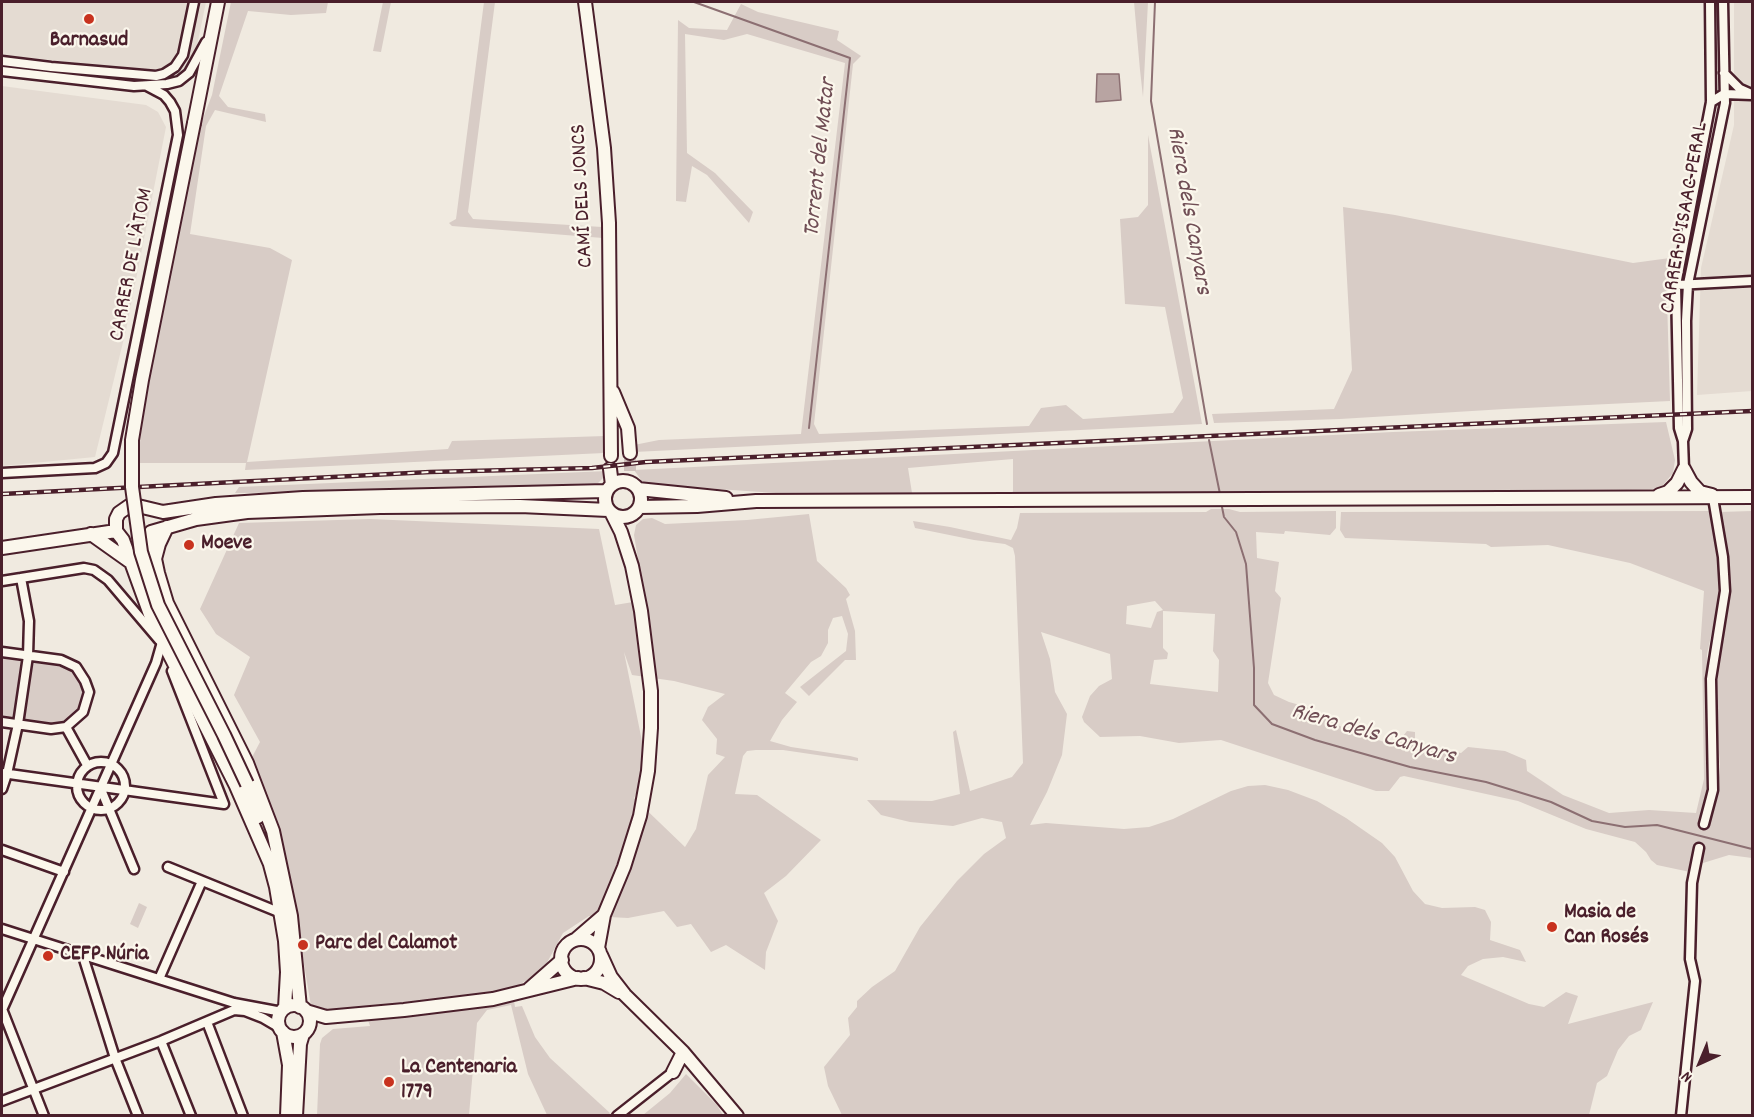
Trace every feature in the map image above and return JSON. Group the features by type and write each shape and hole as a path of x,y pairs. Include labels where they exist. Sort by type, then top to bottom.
{"street":[{"path":"2,61 139,74 164,74 171,71 183,55 194,2"},
{"path":"218,2 134,423 131,459 132,495 141,552 158,605 247,784 291,916 303,1009 309,1020 300,1044 296,1116"},
{"name":"CAMÍ DELS JONCS","path":"585,2 609,223 611,388 609,488"},
{"name":"CARRER D'ISAAC PERAL","path":"1684,469 1683,441 1678,428 1676,285 1712,102 1710,2"},
{"name":"CARRER D'ISAAC PERAL","path":"1683,441 1687,429 1688,284 1725,103 1723,2"},
{"path":"2,71 143,86 179,81 189,73 213,28"},
{"path":"1724,73 1740,89 1752,94"},
{"name":"CARRER DE L'ÀTOM","path":"2,473 95,468 106,463 113,453 178,135 175,111 170,102 164,95 143,86"},
{"path":"1712,102 1724,94 1752,94"},
{"path":"1676,285 1752,281"},
{"name":"CAMÍ DELS JONCS","path":"611,388 628,428 630,453"},
{"path":"610,411 628,428"},
{"path":"1655,497 1668,492 1684,469"},
{"path":"1684,469 1690,482 1700,492 1716,497"},
{"path":"274,863 149,614 116,519 124,509 129,506 163,512 216,504 303,498 609,488 622,481 756,501"},
{"path":"2,1101 161,1041 207,1022 234,1007 283,1010 292,1006 326,1017 404,1010 481,1000 595,973 599,967 604,915 624,867 640,816 648,771 651,691 648,654 632,566 629,531 641,498 633,481"},
{"path":"609,488 605,501 621,532 632,566"},
{"path":"1704,824 1713,790 1711,679 1725,591 1724,557 1716,497"},
{"path":"2,548 91,534 120,535 134,543 141,542 151,534 168,527 196,519 280,510 520,506 610,512 625,517 636,511 756,501 1752,497"},
{"path":"144,508 151,515 153,522 151,534 155,560 167,603 248,763 273,831 274,863 287,972 283,1010 278,1019 289,1065 287,1116"},
{"path":"155,560 159,544 168,527"},
{"path":"91,534 130,562"},
{"path":"2,581 84,568 94,570 108,580 162,642 224,804 4,773"},
{"path":"2,789 4,773 18,724 28,656 29,621 21,578"},
{"path":"134,612 143,616 165,607 167,603"},
{"path":"44,1116 2,1009 156,663 162,642"},
{"path":"2,652 61,660 76,667 86,681 90,692 83,712 66,727 51,729 2,722"},
{"path":"66,727 87,765"},
{"path":"97,762 111,763 119,770 123,790 118,801 109,809 91,808 81,798 78,784 81,771 87,765 97,762"},
{"path":"100,787 134,869"},
{"path":"1681,1116 1695,981 1689,959 1692,883 1698,848"},
{"path":"2,850 64,872"},
{"path":"168,867 281,912"},
{"path":"159,979 202,881"},
{"path":"528,989 562,960 565,948 604,915"},
{"path":"2,929 159,979 263,1018 293,1037 326,1017"},
{"path":"575,940 588,940 599,951 611,977 625,995 683,1052 737,1116"},
{"path":"83,956 115,1058 138,1116"},
{"path":"562,960 567,972 604,983 625,995"},
{"path":"207,1022 243,1116"},
{"path":"161,1041 191,1116"},
{"path":"673,1072 683,1052"},
{"path":"617,1116 673,1072 694,1064"}],"shaded area":[{"name":"Barnasud","path":"2,2 206,2 191,75 2,55"},
{"path":"231,2 328,2 326,13 291,15 248,11 219,96 228,107 265,114 266,122 215,110 206,126 190,234 270,248 292,260 247,462 448,449 452,441 605,436 604,453 245,470 246,463 138,463 145,391 202,121 212,95"},
{"path":"383,2 391,2 381,52 373,51"},
{"path":"484,2 495,2 468,212 473,219 602,227 603,238 452,226 449,223 456,219"},
{"path":"1134,2 1148,2 1143,97 1140,70"},
{"path":"1734,2 1752,2 1752,391 1697,395 1701,268 1734,125"},
{"path":"741,4 758,12 839,31 837,40 861,56 853,64 814,424 819,434 1029,426 1041,408 1066,405 1083,419 1173,413 1183,398 1165,307 1125,304 1120,219 1138,217 1148,205 1148,135 1202,424 634,452 634,445 659,440 801,434 845,63 747,34 724,40 685,34 687,153 715,173 753,212 749,223 707,175 692,166 686,202 676,201 678,20 689,28 727,30"},
{"path":"1097,74 1119,74 1121,100 1096,102"},
{"path":"2,86 146,105 158,112 166,127 126,330 95,457 2,466"},
{"path":"1343,207 1395,215 1633,263 1670,258 1667,299 1670,401 1340,419 1214,423 1212,414 1334,409 1352,370"},
{"path":"1666,422 1675,460 1673,473 1663,485 1653,489 1013,493 1013,459 908,468 912,493 805,495 644,484 634,470 1393,432"},
{"path":"607,471 598,483 354,492 235,493 239,487"},
{"path":"1211,509 1229,509 1240,512 1336,511 1336,528 1330,535 1285,531 1284,534 1256,532 1257,558 1279,562 1275,591 1281,598 1268,683 1274,695 1307,707 1337,725 1395,746 1407,731 1415,732 1415,743 1461,753 1468,747 1505,751 1526,760 1527,771 1563,795 1609,813 1649,810 1696,813 1704,779 1702,650 1700,649 1704,591 1630,563 1548,545 1491,547 1486,544 1345,538 1340,530 1341,512 1711,511 1721,564 1720,595 1707,654 1706,791 1699,825 1707,827 1718,788 1720,767 1716,710 1718,659 1730,594 1729,571 1719,512 1752,511 1752,858 1729,855 1703,863 1690,872 1657,865 1635,842 1586,829 1518,801 1404,776 1400,777 1389,791 1376,791 1221,740 1179,743 1140,736 1100,737 1084,722 1082,717 1090,696 1099,686 1112,679 1110,654 1041,632 1050,659 1055,692 1067,714 1062,755 1030,825 1046,823 1124,829 1149,827 1173,819 1231,791 1248,786 1265,785 1288,790 1317,801 1382,843 1395,857 1413,891 1425,904 1442,908 1475,907 1485,910 1491,922 1490,940 1520,950 1526,962 1503,957 1483,959 1468,966 1461,975 1529,1004 1544,1007 1566,992 1578,996 1568,1024 1653,1002 1641,1030 1629,1036 1618,1050 1607,1076 1597,1083 1589,1115 842,1115 828,1086 824,1067 850,1035 848,1018 857,1007 857,1001 895,971 920,927 957,881 984,854 1006,838 1002,822 982,818 953,826 910,822 881,815 867,800 932,801 960,794 953,732 956,730 970,791 1012,777 1023,763 1013,548 1005,544 915,528 913,521 1011,540 1017,528 1020,513 1206,512","holes":["1155,601 1163,610 1157,612 1151,628 1126,624 1127,606","1163,611 1215,614 1213,651 1219,660 1218,692 1150,684 1154,660 1167,659 1168,653 1163,648"]},
{"path":"809,514 817,561 846,588 850,595 846,599 855,631 856,660 845,660 809,696 800,687 846,651 848,634 842,616 833,618 828,630 828,643 821,656 811,662 785,693 797,702 782,720 770,741 791,747 850,756 858,758 858,761 783,750 747,751 743,756 735,794 757,795 821,840 786,876 764,893 778,921 766,952 765,970 726,945 711,952 691,924 677,927 664,911 628,918 589,916 563,933 542,972 513,988 450,1001 330,1012 318,1011 311,1006 288,869 250,761 260,742 234,695 250,657 216,634 200,609 239,523 370,519 599,529 615,605 645,600 634,535 636,525 643,519 652,518 665,524","holes":["624,652 632,675 674,681 725,694 708,707 702,720 717,739 716,754 725,757 708,775 696,829 685,847 634,798 648,771"]},
{"path":"2,657 61,664 71,669 83,683 83,704 78,713 56,725 2,717"},
{"path":"139,903 147,907 138,928 130,924"},
{"name":"La Centenaria 1779","path":"514,1000 515,1007 522,1006 535,1037 550,1058 610,1113 608,1116 547,1115 528,1074 511,1005 487,1010 477,1023 469,1115 317,1116 320,1044 322,1038 333,1029 370,1026 368,1020"},
{"path":"686,1074 717,1105 723,1115 643,1115 670,1093"}],"waterway":[{"name":"Torrent del Matar","path":"694,2 850,58 809,428"},
{"name":"Riera dels Canyars","path":"1155,2 1151,101 1207,424"},
{"name":"Riera dels Canyars","path":"1209,440 1220,494"},
{"name":"Riera dels Canyars","path":"1221,502 1224,517 1236,532 1246,564 1254,668 1254,705 1272,724 1315,740 1410,767 1486,782 1551,802 1592,821 1625,827 1657,825 1752,849"}],"tunnel":[{"path":"630,453 630,471"}],"railway":[{"path":"2,494 430,472 592,468 646,462 1752,411"}],"place":[{"name":"Barnasud","path":"89,19"},
{"name":"Moeve","path":"189,545"},
{"name":"Masia de Can Rosés","path":"1552,927"},
{"name":"Parc del Calamot","path":"303,945"},
{"name":"CEFP Núria","path":"48,956"},
{"name":"La Centenaria 1779","path":"389,1082"}]}
